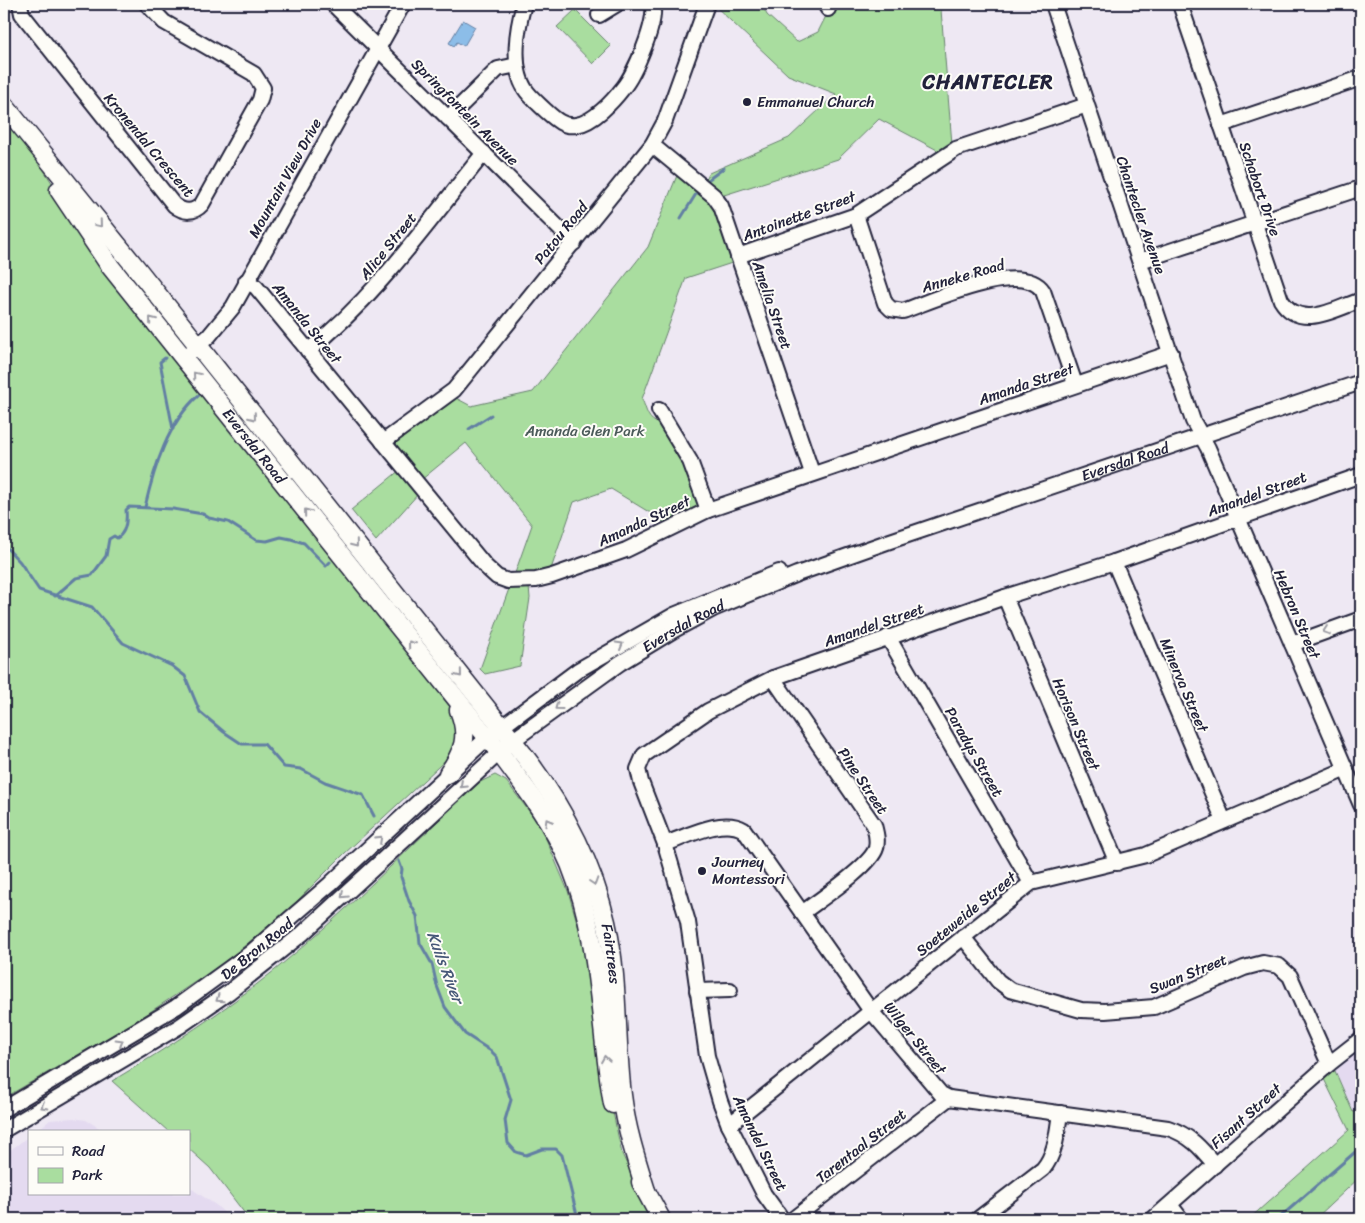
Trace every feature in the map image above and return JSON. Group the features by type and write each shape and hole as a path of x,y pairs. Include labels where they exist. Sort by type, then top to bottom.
{"main road":[{"name":"Eversdal Road","path":"4,106 24,132 94,244 182,358 487,738"},
{"name":"Eversdal Road","path":"24,132 39,146 501,727"},
{"path":"448,774 459,756 465,738 463,721 452,696"},
{"path":"501,727 505,746"},
{"path":"487,738 505,746"},
{"name":"Fairtrees","path":"505,746 550,824 572,873 592,941 603,1045 614,1107 632,1168 661,1219"}],"street":[{"name":"Kronendal Crescent","path":"20,4 22,14 174,206 184,211 192,211 204,201 260,100 263,88 254,74 164,22 147,4"},
{"name":"Springfontein Avenue","path":"333,4 574,243"},
{"name":"Mountain View Drive","path":"182,358 209,336 232,307 403,4"},
{"path":"524,4 519,30 517,65 521,80 527,92 556,120 570,125 582,124 607,105 632,76 654,14 652,4"},
{"path":"599,15 617,4"},
{"name":"Patou Road","path":"383,442 454,390 652,146 664,121 707,4"},
{"name":"Chantecler Avenue","path":"1053,4 1193,421 1201,436"},
{"name":"Schabort Drive","path":"1180,4 1280,300 1292,313 1302,317 1313,317 1361,300"},
{"path":"448,118 498,69 517,65"},
{"path":"1221,125 1361,78"},
{"name":"Antoinette Street","path":"738,256 856,215 956,149 1087,105"},
{"name":"Amelia Street","path":"652,146 717,200 812,473"},
{"name":"Alice Street","path":"308,351 339,326 364,302 484,153"},
{"path":"1140,261 1361,188"},
{"name":"Anneke Road","path":"856,215 885,303 895,310 903,311 1001,279 1021,278 1036,282 1046,297 1076,384"},
{"name":"Amanda Street","path":"246,281 256,287 486,567 497,577 508,581 536,580 586,565 626,550 708,510 812,473 1170,353"},
{"name":"Eversdal Road","path":"505,746 620,662 713,609 797,574 890,541 1361,382"},
{"path":"659,410 690,461 708,510"},
{"name":"Hebron Street","path":"1201,436 1361,805"},
{"name":"Amandel Street","path":"782,1219 764,1194 729,1125 707,1056 696,991 688,922 666,844 641,782 638,769 641,758 672,734 708,711 773,678 1005,597 1114,562 1361,475"},
{"name":"Eversdal Road","path":"487,738 578,670 674,615 748,583 794,567 882,541 890,541"},
{"name":"Minerva Street","path":"1114,562 1224,821"},
{"name":"Horison Street","path":"1005,597 1117,863"},
{"path":"1292,644 1361,620"},
{"name":"Paradys Street","path":"888,637 1031,883"},
{"name":"Pine Street","path":"773,678 874,825 878,838 876,849 865,864 802,913"},
{"name":"De Bron Road","path":"4,1109 122,1041 208,985 249,954 323,890 487,738"},
{"name":"De Bron Road","path":"4,1130 180,1026 256,971 302,934 505,746"},
{"name":"Soeteweide Street","path":"729,1125 1031,883 1146,855 1346,769"},
{"name":"Wilger Street","path":"666,844 727,824 739,827 748,834 871,1011 936,1090 949,1098"},
{"name":"Swan Street","path":"963,937 1003,985 1019,993 1081,1010 1105,1012 1154,1007 1244,968 1263,963 1274,964 1284,969 1290,976 1329,1064"},
{"path":"696,991 730,990"},
{"name":"Fisant Street","path":"1153,1219 1171,1206 1329,1064 1361,1039"},
{"path":"949,1098 1168,1128 1181,1132 1196,1142 1215,1165"},
{"name":"Tarentaal Street","path":"793,1219 949,1098"},
{"path":"978,1219 1043,1169 1054,1152 1060,1113"},
{"path":"1171,1206 1180,1219"}],"shaded area":[{"path":"1361,1048 1361,1109 1353,1113 1335,1071"},
{"path":"73,1118 86,1120 103,1130 38,1130 50,1120"},
{"path":"28,1137 28,1196 190,1196 190,1188 217,1206 231,1219 4,1219 4,1155"}],"green space":[{"path":"713,4 764,4 763,7 767,15 797,42 818,32 826,16 838,4 948,4 941,10 952,144 941,152 879,119 838,159 721,196 703,181 709,173 789,138 836,94 788,75"},
{"path":"575,10 611,46 593,64 557,27"},
{"path":"4,112 20,133 122,292 381,616 459,719 459,733 450,756 344,854 295,903 247,944 219,966 138,1020 4,1098"},
{"name":"Amanda Glen Park","path":"678,173 712,201 735,262 686,278 642,399 646,411 652,420 660,424 685,466 696,491 697,509 665,526 662,520 611,489 574,502 550,572 514,576 532,525 466,443 421,480 396,447 397,440 454,397 471,406 533,392 648,247"},
{"path":"400,470 419,493 376,541 351,510"},
{"path":"510,586 529,587 530,598 520,666 485,674 480,669"},
{"path":"495,775 506,781 541,827 568,891 585,950 592,1016 622,1154 653,1219 249,1219 210,1168 190,1150 190,1130 167,1130 112,1081 196,1028 275,970 353,902 478,783"},
{"path":"1332,1069 1335,1071 1353,1112 1361,1109 1361,1176 1315,1219 1249,1219 1349,1130 1323,1077"}],"water":[{"path":"463,20 475,27 464,46 457,42 454,46 449,43"}],"waterway":[{"path":"709,179 724,168"},
{"path":"681,218 696,194"},
{"path":"165,358 160,362 173,429"},
{"path":"145,507 164,446 179,418 199,395"},
{"path":"469,429 491,415"},
{"path":"55,596 76,578 92,575 106,556 109,539 114,536 117,538 125,529 126,510 129,507 173,509 203,514 209,518 228,522 256,540 267,541 281,537 304,543 326,566 330,562"},
{"name":"Kuils River","path":"4,545 20,562 39,590 92,607 123,643 172,666 185,676 200,712 224,732 242,744 264,744 284,767 301,769 325,782 363,795 374,816"},
{"name":"Kuils River","path":"399,861 402,869 401,877 409,901 417,916 420,943 432,964 437,986 445,1007 465,1034 497,1057 511,1100 505,1120 508,1143 516,1152 526,1155 542,1149 556,1149 562,1155 578,1219"},
{"path":"1278,1219 1361,1147"}],"place":[{"name":"Emmanuel Church","path":"747,102"},
{"name":"Journey Montessori","path":"702,871"}],"district":[{"name":"CHANTECLER","path":"988,82"}]}
